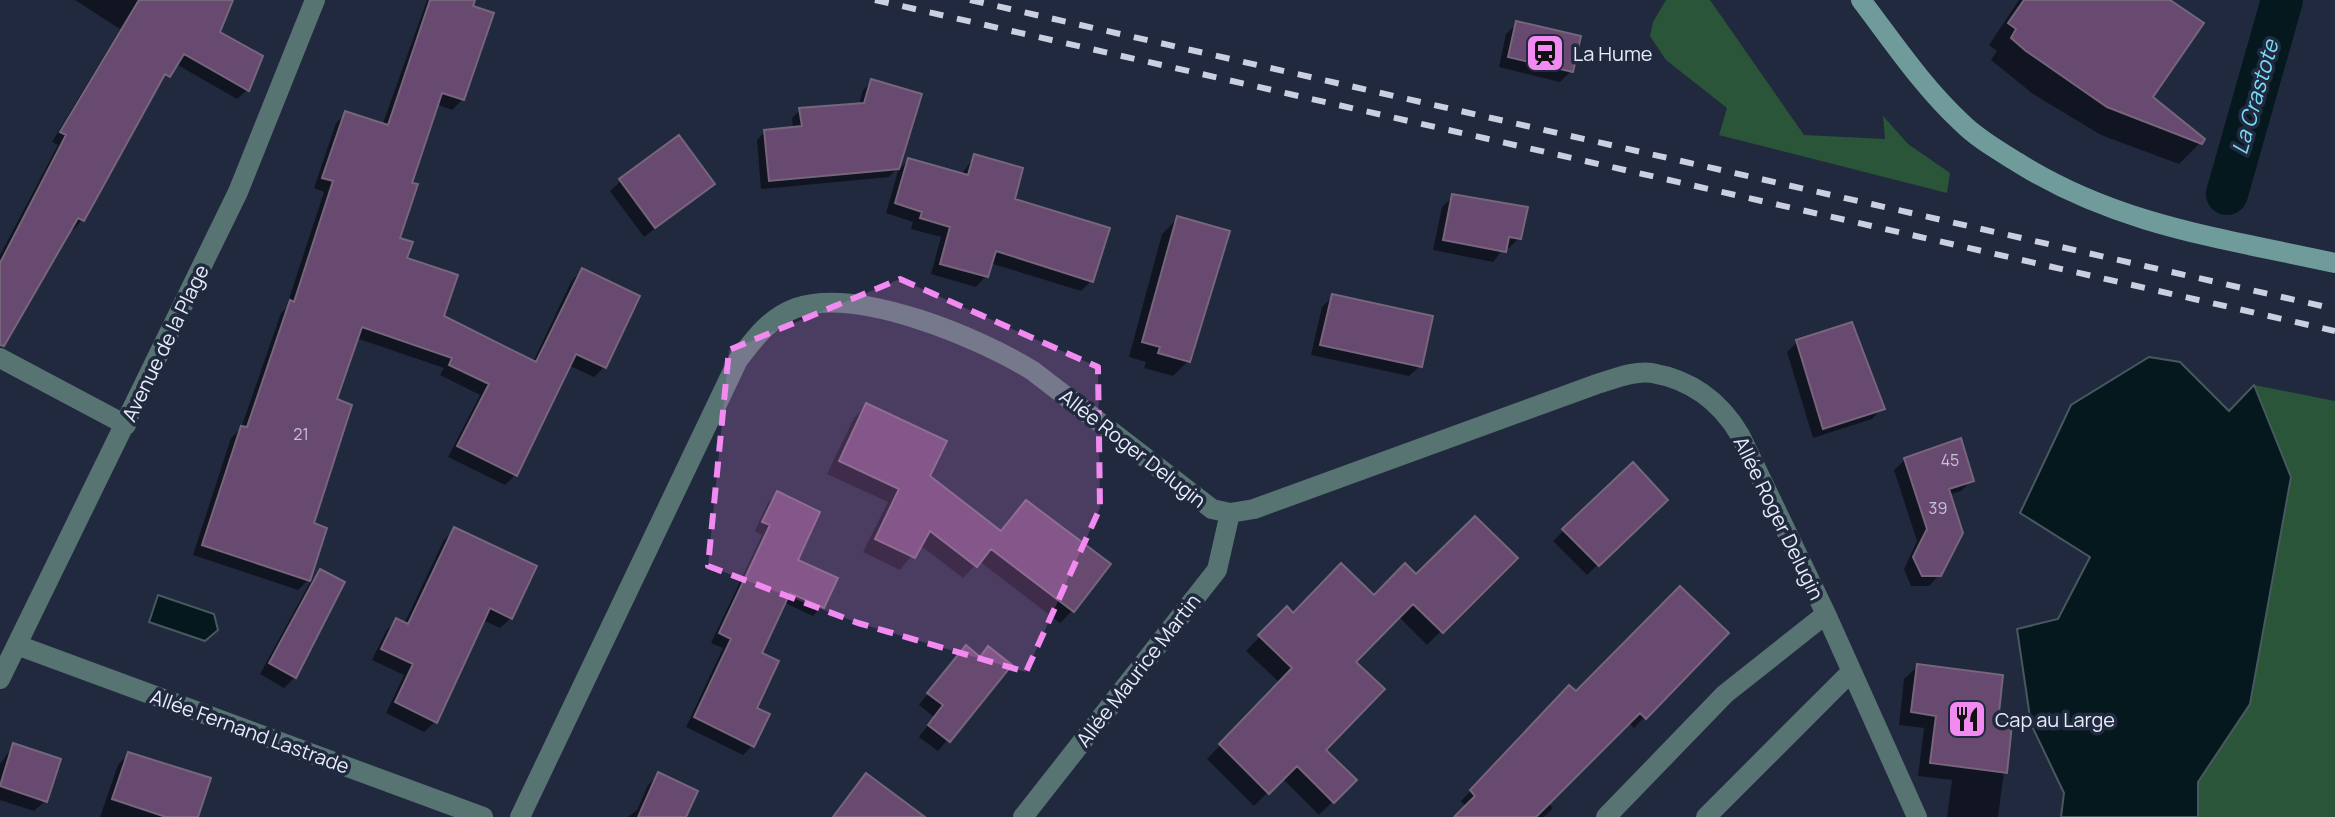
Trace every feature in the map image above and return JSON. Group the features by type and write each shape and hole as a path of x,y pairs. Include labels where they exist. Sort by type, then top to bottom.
{"main road":[{"path":"1861,0 1918,76 1960,122 2037,175 2095,204 2138,220 2335,263"}],"street":[{"name":"Avenue de la Plage","path":"0,679 238,192 315,0"},
{"name":"Allée Roger Delugin","path":"520,817 738,360 762,328 794,309 812,303 853,304 973,338 1033,371 1212,509 1230,513 1254,509 1597,384 1651,373 1702,390 1729,417 1826,614 1917,817"},
{"path":"0,358 126,425"},
{"name":"Allée Maurice Martin","path":"1023,817 1217,570 1230,513"},
{"path":"1606,817 1725,694 1826,614"},
{"name":"Allée Fernand Lastrade","path":"17,645 483,817"},
{"path":"1706,817 1851,672"}],"highlighted area":[{"path":"900,279 1098,367 1100,508 1026,672 858,623 708,566 729,350"}],"green space":[{"path":"1666,0 1710,0 1804,135 1885,139 1883,116 1908,144 1950,173 1947,193 1719,135 1727,108 1666,60 1650,36 1653,22"},
{"path":"2254,385 2335,401 2335,817 2198,817 2198,782 2250,703 2290,477"}],"shaded area":[{"path":"2149,357 2180,362 2229,411 2254,385 2291,477 2250,704 2198,782 2198,817 2061,817 2064,793 2031,724 2017,629 2058,619 2090,557 2020,513 2071,405"},
{"path":"158,595 214,614 218,630 205,641 149,622"}],"building":[{"path":"139,0 233,0 220,32 263,56 249,91 184,54 170,77 165,74 84,221 78,218 4,346 0,345 0,263 66,135 60,132"},
{"path":"430,0 475,0 473,6 494,13 464,100 442,93 412,183 418,184 400,238 413,242 407,258 458,275 444,316 536,362 582,268 640,296 606,368 576,354 517,476 457,446 489,384 449,365 452,358 362,327 337,399 352,405 314,523 327,528 310,581 202,545 241,426 247,427 290,300 294,302 333,181 322,178 345,111 388,125"},
{"path":"2024,0 2170,0 2204,23 2153,97 2205,139 2202,144 2107,107 2026,51 2011,38 2016,29 2008,23"},
{"path":"1516,21 1581,36 1573,72 1508,57"},
{"path":"871,79 922,94 899,169 769,181 764,130 802,126 799,108 864,103"},
{"path":"679,135 715,184 655,228 619,179"},
{"path":"974,154 1023,168 1015,199 1110,228 1093,282 996,251 988,277 940,264 950,227 920,218 922,212 895,203 908,158 968,175"},
{"path":"1452,194 1528,207 1521,239 1509,237 1506,252 1443,240"},
{"path":"1177,216 1230,231 1190,362 1158,353 1160,347 1142,342"},
{"path":"1332,294 1433,316 1422,367 1320,345"},
{"path":"1852,322 1885,409 1823,429 1796,340"},
{"path":"866,403 947,441 930,476 1001,531 1026,500 1111,564 1074,612 991,549 977,567 930,531 915,558 875,539 899,489 839,461"},
{"path":"1961,438 1974,481 1949,489 1963,533 1941,576 1922,576 1913,557 1927,529 1904,458"},
{"path":"1633,462 1668,500 1599,566 1562,529"},
{"path":"777,491 820,512 798,560 838,578 824,608 790,593 762,653 779,661 757,708 770,714 754,747 694,717 731,639 719,633 770,525 762,522"},
{"path":"1475,516 1518,558 1443,633 1413,604 1356,662 1385,689 1326,750 1357,780 1334,803 1297,766 1269,794 1219,744 1292,668 1258,635 1287,606 1293,613 1341,563 1374,595 1405,563 1416,574"},
{"path":"454,527 537,566 512,619 490,608 437,723 395,702 413,664 381,649 396,618 408,624"},
{"path":"320,569 345,582 296,678 269,663"},
{"path":"1680,586 1729,633 1646,719 1640,713 1536,817 1454,817 1475,796 1470,790 1569,685 1576,691"},
{"path":"966,645 980,657 988,646 1012,665 950,742 928,725 943,705 927,693"},
{"name":"Cap au Large","path":"1917,664 2003,675 1998,722 2012,724 2007,773 1930,763 1936,716 1911,712"},
{"path":"13,743 61,759 47,802 0,786"},
{"path":"128,752 211,778 198,817 166,817 112,799"},
{"path":"658,772 698,791 686,817 638,817"},
{"path":"866,773 925,817 833,817"}],"waterway":[{"name":"La Crastote","path":"2227,194 2282,0"}],"railway":[{"path":"875,0 2335,331"},
{"path":"970,0 2335,309"}],"place":[{"name":"La Hume","path":"1545,53"},
{"name":"Cap au Large","path":"1967,719"}]}
